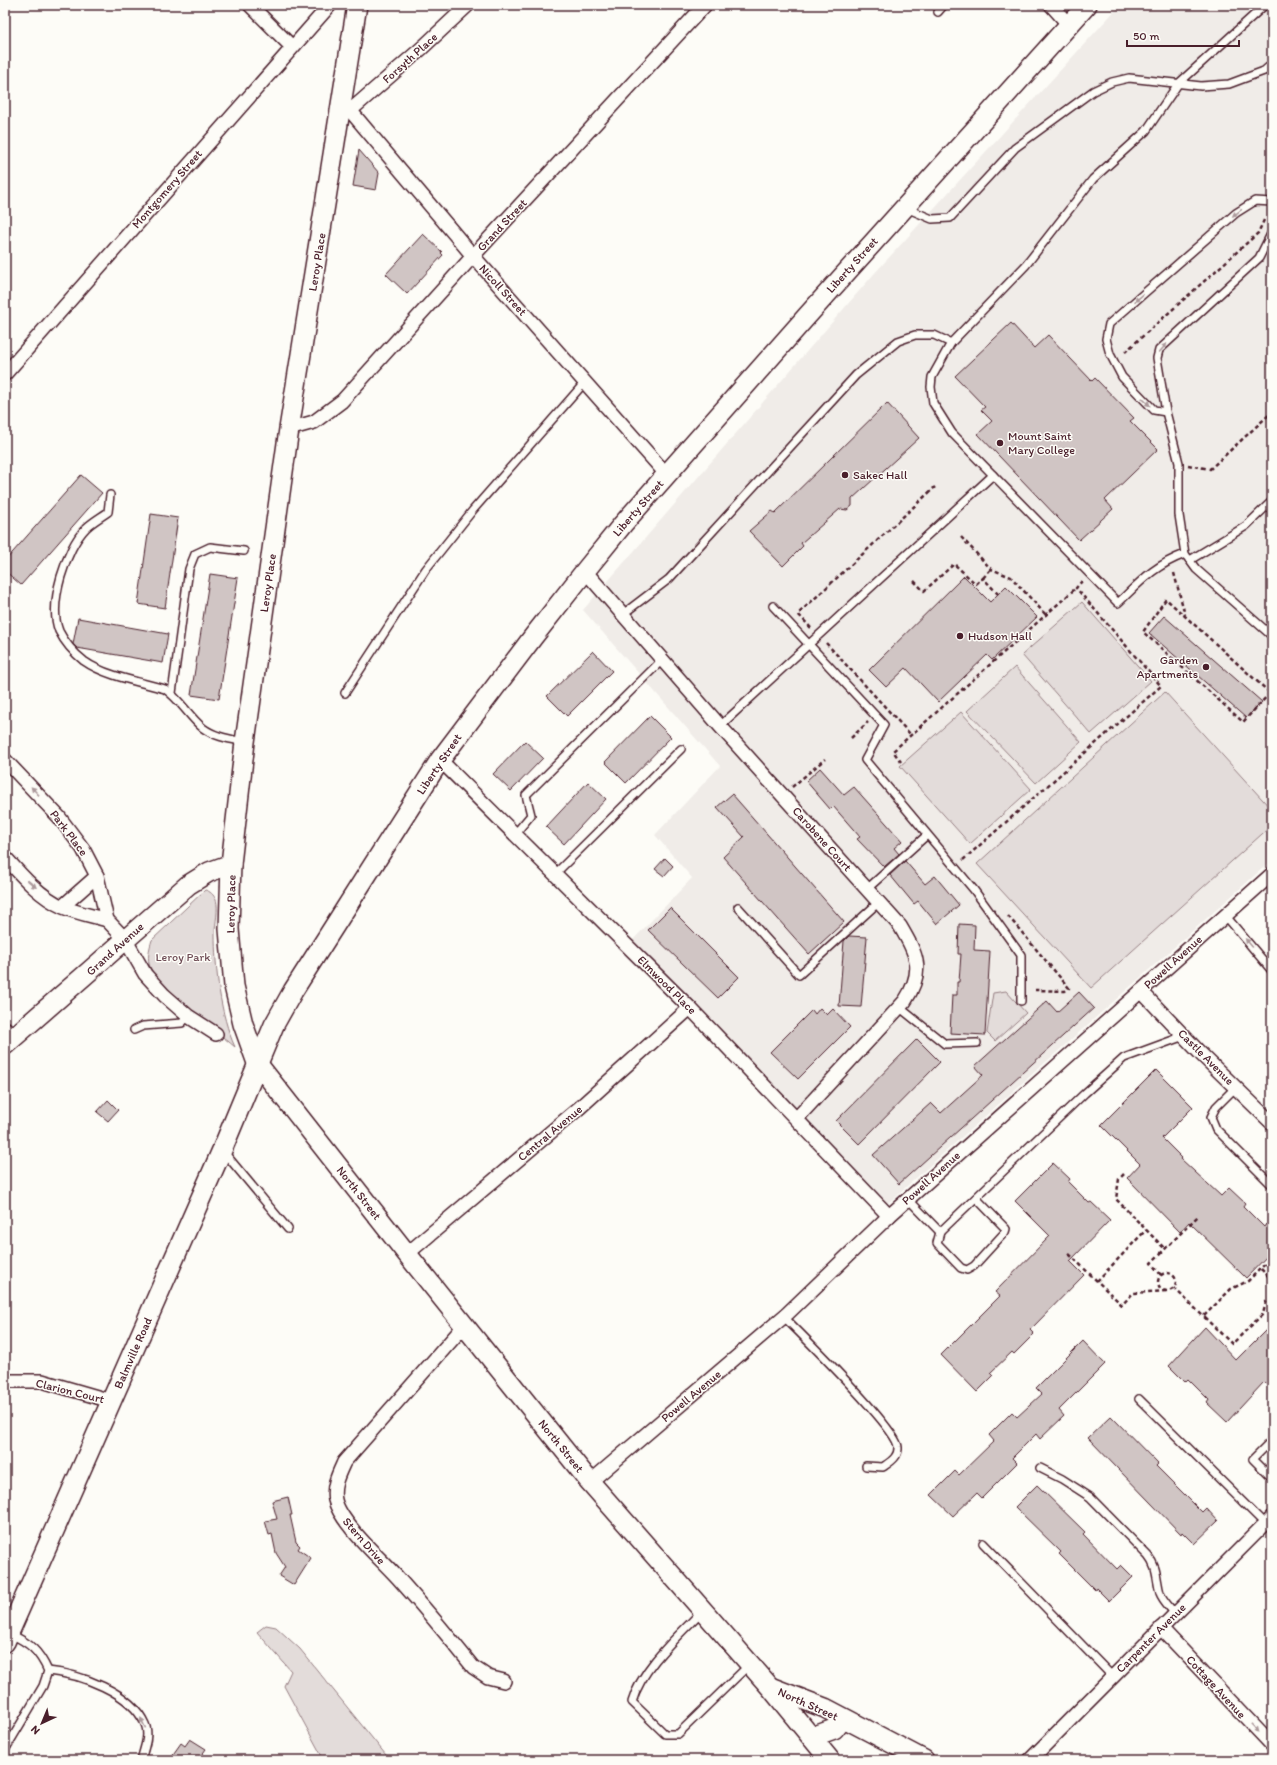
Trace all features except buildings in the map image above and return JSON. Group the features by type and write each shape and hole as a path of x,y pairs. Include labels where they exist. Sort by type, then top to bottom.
{"street":[{"path":"250,5 292,47"},
{"name":"Montgomery Street","path":"5,374 330,5"},
{"name":"Leroy Place","path":"257,1063 243,1024 234,986 229,929 232,864 245,742 289,429 347,106 357,5"},
{"name":"Forsyth Place","path":"347,106 422,48 468,5"},
{"name":"Grand Street","path":"289,429 314,422 342,401 473,256 705,5"},
{"path":"1051,5 1069,25"},
{"name":"Liberty Street","path":"257,1063 274,1025 293,991 440,760 533,637 585,571 667,475 1087,5"},
{"name":"Nicoll Street","path":"347,106 473,256 667,475"},
{"name":"Carobene Court","path":"585,571 720,726 900,926 914,951 918,971 913,988 898,1007 796,1118"},
{"name":"Park Place","path":"5,760 59,817 84,850 97,876 108,920 125,939 145,974 164,995 188,1016 216,1034"},
{"name":"Elmwood Place","path":"440,760 690,1008 889,1216"},
{"path":"5,857 22,876 47,897 63,906 108,920"},
{"name":"Grand Avenue","path":"8,1037 188,885 209,872 232,864"},
{"name":"Powell Avenue","path":"590,1482 784,1317 908,1198 1272,874"},
{"path":"63,906 97,876"},
{"name":"Castle Avenue","path":"1141,991 1272,1123"},
{"name":"Central Avenue","path":"407,1254 578,1109 690,1008"},
{"name":"Balmville Road","path":"7,1638 222,1150 257,1063"},
{"name":"North Street","path":"257,1063 407,1254 590,1482 771,1688 825,1708 842,1719 924,1760"},
{"name":"Stern Drive","path":"465,1325 344,1462 336,1482 334,1498 339,1511 356,1533 398,1578 474,1666 488,1676 504,1681"},
{"name":"Clarion Court","path":"5,1381 42,1381 111,1401"},
{"name":"Carpenter Avenue","path":"1030,1760 1269,1520"},
{"name":"Cottage Avenue","path":"1161,1628 1193,1664 1272,1745"},
{"path":"771,1688 830,1760"},
{"path":"812,1737 834,1728 842,1719"}],"lane":[{"path":"938,12 944,5"},
{"path":"1185,554 1169,560 1152,570 1118,602 952,433 933,403 931,387 932,377 952,343 1026,265 1093,180 1146,130 1178,84 1265,5"},
{"path":"905,208 932,219 950,218 1015,148 1093,91 1112,82 1129,78 1201,86 1230,84 1264,71 1272,64"},
{"path":"1166,412 1154,410 1122,377 1110,354 1106,339 1109,324 1236,213 1255,201 1272,202"},
{"path":"1272,232 1259,258 1159,350 1157,358 1166,412 1179,463 1179,515 1185,554 1196,569 1272,636"},
{"path":"622,614 669,579 856,375 898,341 915,335 934,335 952,343"},
{"path":"345,693 426,569 473,510 586,382"},
{"path":"720,726 993,475"},
{"path":"110,494 108,512 86,528 71,549 60,577 56,604 59,629 68,646 84,661 95,667 165,689 172,693 203,728 220,737 245,742"},
{"path":"1190,560 1246,526 1272,501"},
{"path":"172,693 189,569 195,554 210,547 244,551"},
{"path":"773,606 810,644 884,726 865,760 974,890 1021,955 1021,1001"},
{"path":"514,834 532,815 526,795 663,659"},
{"path":"555,874 681,749"},
{"path":"867,889 927,835"},
{"path":"738,906 799,975 879,902"},
{"path":"1225,915 1272,971"},
{"path":"898,1007 945,1044 977,1043"},
{"path":"134,1030 143,1026 182,1023 188,1016"},
{"path":"977,1199 1006,1229 1005,1232 974,1266 967,1270 961,1268 937,1243 940,1232 977,1199 1085,1093 1124,1058 1184,1036"},
{"path":"1236,1087 1216,1107 1211,1117 1216,1129 1272,1185"},
{"path":"222,1150 288,1229"},
{"path":"908,1198 940,1232"},
{"path":"784,1317 878,1415 896,1437 898,1447 895,1459 883,1467 866,1466"},
{"path":"1139,1399 1269,1520"},
{"path":"1272,1440 1253,1459 1272,1478"},
{"path":"1040,1468 1062,1479 1090,1497 1148,1556 1155,1565 1160,1593 1175,1614"},
{"path":"983,1543 1113,1677"},
{"path":"703,1610 646,1672 634,1693 632,1702 665,1734 678,1734 751,1664"},
{"path":"5,1750 43,1686 48,1671 42,1658 28,1642 7,1638"},
{"path":"48,1671 58,1672 93,1682 116,1692 133,1706 146,1725 147,1742 141,1760"}],"path":[{"path":"1125,352 1258,233 1264,220"},
{"path":"1188,465 1210,469 1272,412"},
{"path":"961,537 991,569 1011,577 1046,615"},
{"path":"914,581 924,591 954,564 976,584 991,569"},
{"path":"1174,573 1185,616"},
{"path":"983,578 998,594"},
{"path":"901,762 893,751 1076,588 1084,579"},
{"path":"962,862 1161,686 1076,588"},
{"path":"1166,598 1185,616 1271,694 1243,722 1143,632 1166,598"},
{"path":"851,738 870,721"},
{"path":"797,793 792,787 825,758"},
{"path":"1124,1174 1119,1179 1116,1199 1164,1249"},
{"path":"1161,1275 1151,1263 1199,1215"},
{"path":"1098,1282 1146,1230"},
{"path":"1069,1254 1122,1305 1134,1293 1166,1291 1174,1288 1177,1282 1173,1274 1167,1272 1161,1275 1158,1280 1159,1286 1166,1291"},
{"path":"1204,1316 1231,1289 1248,1281 1272,1257"},
{"path":"1261,1269 1272,1280"},
{"path":"1174,1288 1232,1344 1263,1314 1266,1302 1272,1296"}],"shaded area":[{"name":"Mount Saint Mary College","path":"1120,5 1272,5 1272,860 887,1204 632,941 692,878 655,835 720,766 583,610 873,275"}],"green space":[{"path":"1082,602 1151,681 1091,734 1022,655"},
{"path":"1015,667 1081,742 1036,783 967,711"},
{"path":"1165,692 1272,810 1272,825 1091,988 977,864"},
{"path":"961,712 1031,789 970,844 900,766"},
{"name":"Leroy Park","path":"205,890 209,891 213,895 217,903 215,933 217,976 222,1006 235,1047 176,998 156,977 149,964 149,954 152,940"},
{"path":"1006,991 1026,1013 995,1041 987,1033 993,993"},
{"path":"266,1625 276,1627 300,1649 390,1760 324,1760 284,1686 291,1671 257,1632"}],"place":[{"name":"Mount Saint Mary College","path":"1000,443"},
{"name":"Sakec Hall","path":"845,475"},
{"name":"Hudson Hall","path":"960,636"},
{"name":"Garden Apartments","path":"1206,667"}]}
